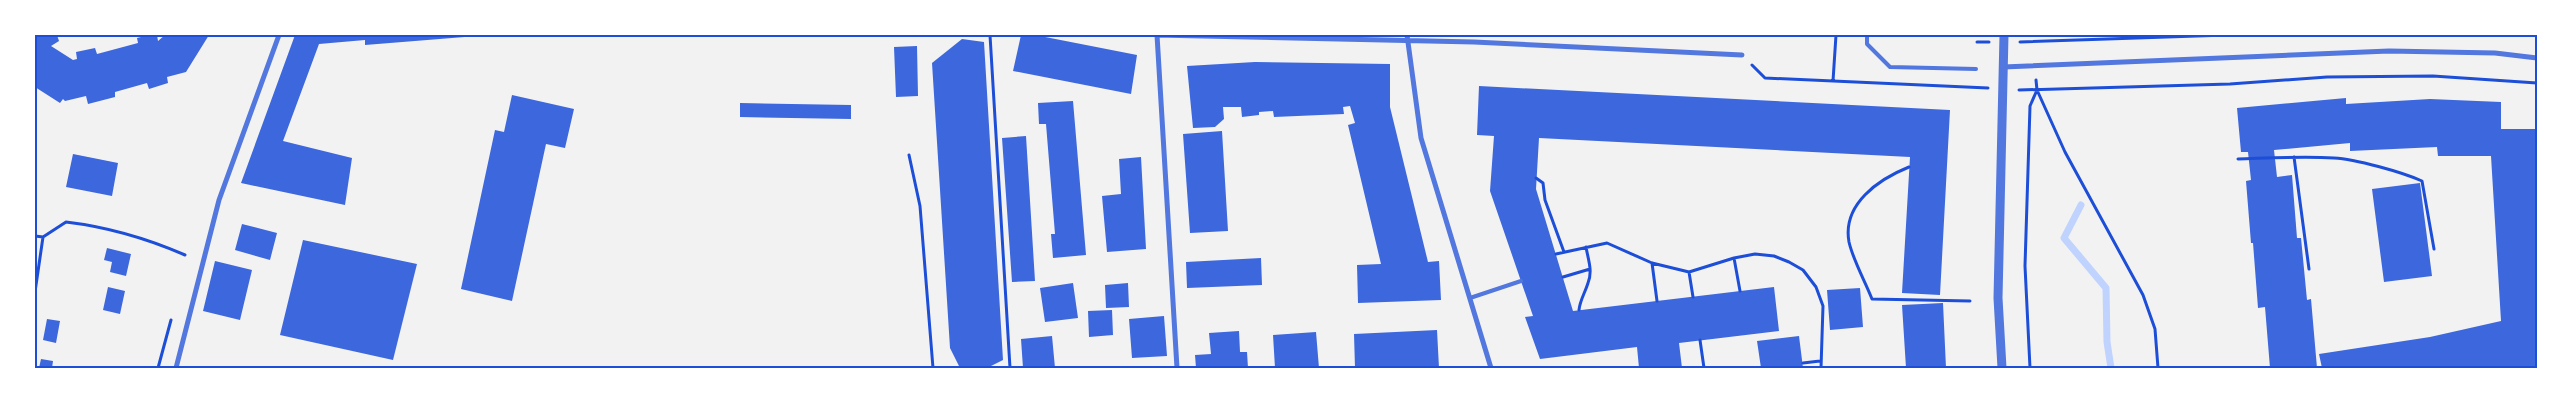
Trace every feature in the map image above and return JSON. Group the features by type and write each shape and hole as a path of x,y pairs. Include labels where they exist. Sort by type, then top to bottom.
{"street":[{"path":"176,368 219,200 279,35"},
{"path":"1178,368 1157,35 1407,38 1742,56"},
{"path":"2002,368 1998,298 2004,35"},
{"path":"1407,38 1421,138 1492,368"},
{"path":"2002,67 2389,51 2495,53 2537,58"}],"lane":[{"path":"1867,35 1867,44 1890,67 1976,69"},
{"path":"1470,298 1522,281"}],"path":[{"path":"990,35 1010,368"},
{"path":"1794,35 1815,36"},
{"path":"1833,81 1836,35"},
{"path":"2036,41 2227,35"},
{"path":"1742,56 1765,78 1975,87"},
{"path":"2036,65 2037,90 2065,152 2143,295 2155,329 2158,368"},
{"path":"2037,90 2230,84 2327,77 2433,76 2537,82"},
{"path":"2030,368 2026,266 2030,106 2037,90"},
{"path":"909,155 920,206 933,368"},
{"path":"2294,157 2309,269"},
{"path":"2238,159 2334,158 2422,180 2434,249"},
{"path":"1909,167 1869,188 1851,215 1849,241 1872,299 1970,301"},
{"path":"1536,178 1543,183 1545,200 1564,252"},
{"path":"35,236 43,237 66,222 92,225 146,238 185,255"},
{"path":"35,291 43,237"},
{"path":"1556,254 1607,243 1652,263 1689,272 1734,258 1755,254 1774,256 1789,262 1807,276 1816,287 1823,306 1821,368"},
{"path":"1579,310 1580,301 1589,282 1590,269 1586,247"},
{"path":"1734,258 1740,291"},
{"path":"1652,263 1657,301"},
{"path":"1563,277 1590,269"},
{"path":"1689,272 1693,296"},
{"path":"1700,340 1704,368"},
{"path":"1803,363 1820,361"}],"building":[{"path":"35,35 57,35 59,41 51,46 73,60 77,59 76,52 95,48 97,54 138,43 137,38 149,35 157,35 158,41 165,35 209,35 186,72 167,77 168,83 149,89 147,83 115,92 115,97 88,104 86,96 65,101 63,99 60,103 35,87"},
{"path":"295,35 477,36 365,45 365,40 319,44 283,141 352,158 345,205 241,183"},
{"path":"1021,35 1035,35 1137,55 1131,94 1013,71"},
{"path":"962,39 984,42 1003,360 987,368 960,368 950,348 932,63"},
{"path":"917,46 918,96 896,97 894,47"},
{"path":"1255,62 1390,64 1390,107 1428,262 1439,261 1441,300 1358,303 1357,265 1381,264 1348,125 1355,123 1350,106 1343,107 1344,114 1274,117 1273,111 1259,112 1259,115 1242,117 1241,107 1223,107 1224,119 1215,127 1193,128 1187,66"},
{"path":"1479,86 1950,110 1940,295 1902,293 1910,157 1539,138 1536,189 1573,311 1774,287 1779,331 1679,343 1682,368 1639,368 1637,347 1540,359 1525,317 1533,316 1490,191 1494,136 1477,135"},
{"path":"512,95 574,109 565,148 546,144 512,301 461,289 495,130 504,132"},
{"path":"2346,98 2346,104 2430,99 2501,102 2501,129 2537,129 2537,367 2322,368 2319,354 2430,337 2501,321 2491,156 2438,156 2437,147 2350,151 2350,143 2274,150 2277,177 2292,175 2297,238 2301,238 2307,300 2311,299 2317,368 2270,368 2265,307 2258,308 2253,243 2251,243 2246,181 2251,180 2248,152 2241,152 2237,108"},
{"path":"1073,101 1086,255 1053,258 1051,234 1055,234 1046,124 1039,124 1038,103"},
{"path":"740,103 851,105 851,119 740,117"},
{"path":"1222,131 1228,231 1190,233 1183,134"},
{"path":"1026,136 1035,281 1012,282 1002,138"},
{"path":"73,154 118,163 112,196 66,187"},
{"path":"1141,157 1146,249 1107,252 1102,196 1121,194 1119,159"},
{"path":"2420,183 2432,276 2384,282 2372,189"},
{"path":"242,224 277,233 270,260 235,250"},
{"path":"303,240 417,264 393,360 280,335"},
{"path":"107,248 131,254 126,276 110,272 112,262 104,260"},
{"path":"1261,258 1262,285 1187,288 1186,262"},
{"path":"215,261 252,270 240,320 203,311"},
{"path":"1073,283 1078,318 1045,322 1040,288"},
{"path":"1128,283 1129,307 1106,308 1105,285"},
{"path":"108,287 125,291 120,314 103,310"},
{"path":"1860,288 1863,327 1830,330 1827,290"},
{"path":"1943,303 1946,368 1906,368 1902,305"},
{"path":"1112,310 1113,335 1089,337 1088,311"},
{"path":"1164,316 1167,356 1132,358 1129,319"},
{"path":"47,319 60,321 56,343 43,340"},
{"path":"1437,330 1439,368 1355,368 1354,334"},
{"path":"1239,331 1240,352 1247,352 1248,368 1196,368 1195,355 1211,354 1209,333"},
{"path":"1316,332 1319,368 1275,368 1273,335"},
{"path":"1052,336 1055,368 1023,368 1021,339"},
{"path":"1799,336 1803,368 1761,368 1757,341"},
{"path":"41,359 53,361 52,368 39,368"}],"waterway":[{"path":"2081,205 2064,238 2106,288 2107,342 2111,368"}]}
